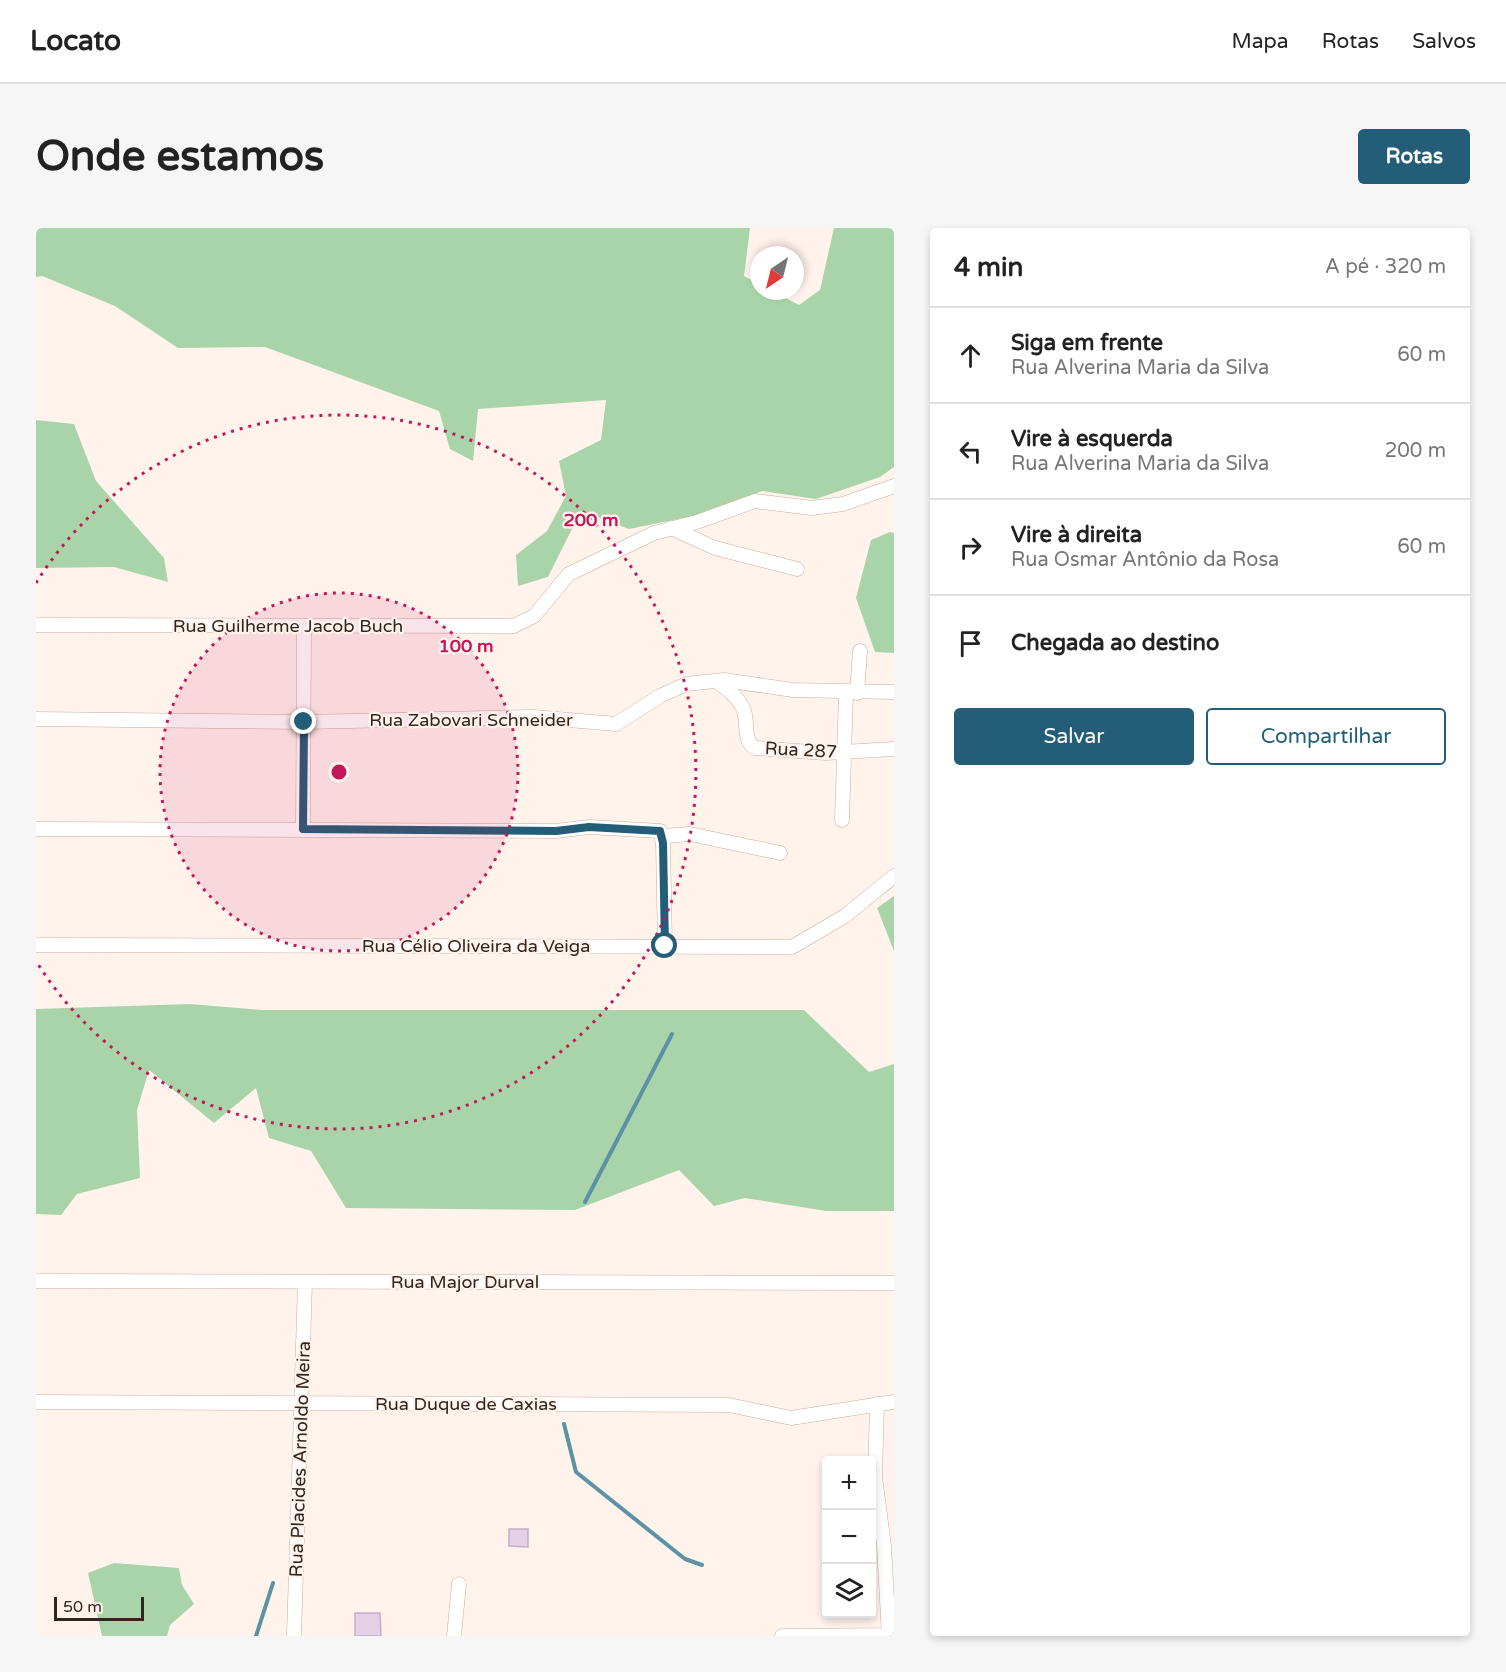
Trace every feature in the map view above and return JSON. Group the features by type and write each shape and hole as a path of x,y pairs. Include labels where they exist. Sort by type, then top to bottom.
{"street":[{"name":"Rua Guilherme Jacob Buch","path":"36,625 514,626 534,616 569,574 670,528 697,522 755,501 812,508 843,504 894,486"},
{"path":"670,528 715,548 797,569"},
{"path":"303,829 304,626"},
{"path":"842,820 844,752 860,651"},
{"name":"Rua Zabovari Schneider","path":"36,719 304,722 542,717 616,724 686,684 716,681 793,690 852,693 894,692"},
{"name":"Rua 287","path":"716,681 734,694 745,711 750,745 763,749 812,753 894,749"},
{"path":"36,830 556,831 589,827 660,831 663,836 665,946"},
{"path":"663,836 690,834 780,853"},
{"name":"Rua Célio Oliveira da Veiga","path":"36,945 792,947 845,916 894,876"},
{"name":"Rua Major Durval","path":"36,1281 894,1283"},
{"name":"Rua Placides Arnoldo Meira","path":"294,1636 305,1282"},
{"name":"Rua Duque de Caxias","path":"36,1402 729,1405 791,1418 894,1402"},
{"path":"782,1636 891,1635 884,1546 875,1477 877,1404"},
{"path":"454,1636 459,1584"}],"green space":[{"path":"36,228 750,228 744,276 750,279 750,300 789,300 799,305 820,290 834,228 894,228 894,467 880,477 816,499 762,491 703,514 629,529 581,511 548,577 518,586 516,555 547,531 566,496 559,461 601,440 606,400 478,409 473,461 450,449 439,411 265,347 178,348 115,306 42,276 36,277"},
{"path":"36,420 74,424 96,481 164,558 168,582 114,567 36,568"},
{"path":"890,532 894,533 894,653 875,652 856,598 871,540"},
{"path":"894,896 894,951 877,908"},
{"path":"190,1004 263,1010 804,1010 869,1072 894,1064 894,1211 826,1211 745,1198 714,1206 679,1170 575,1210 346,1208 311,1151 269,1138 256,1088 214,1123 149,1070 137,1110 140,1178 77,1194 61,1215 36,1214 36,1009"},
{"path":"114,1563 179,1568 182,1585 194,1604 170,1625 167,1636 102,1636 88,1573"}],"building":[{"path":"509,1529 528,1529 528,1547 509,1546"},
{"path":"355,1613 380,1613 381,1636 355,1636"}],"waterway":[{"path":"585,1202 672,1034"},
{"path":"564,1424 576,1472 685,1559 702,1565"},
{"path":"256,1636 273,1583"}],"route":[{"path":"304,722 303,829 556,831 589,827 660,831 663,836 665,946"}]}
